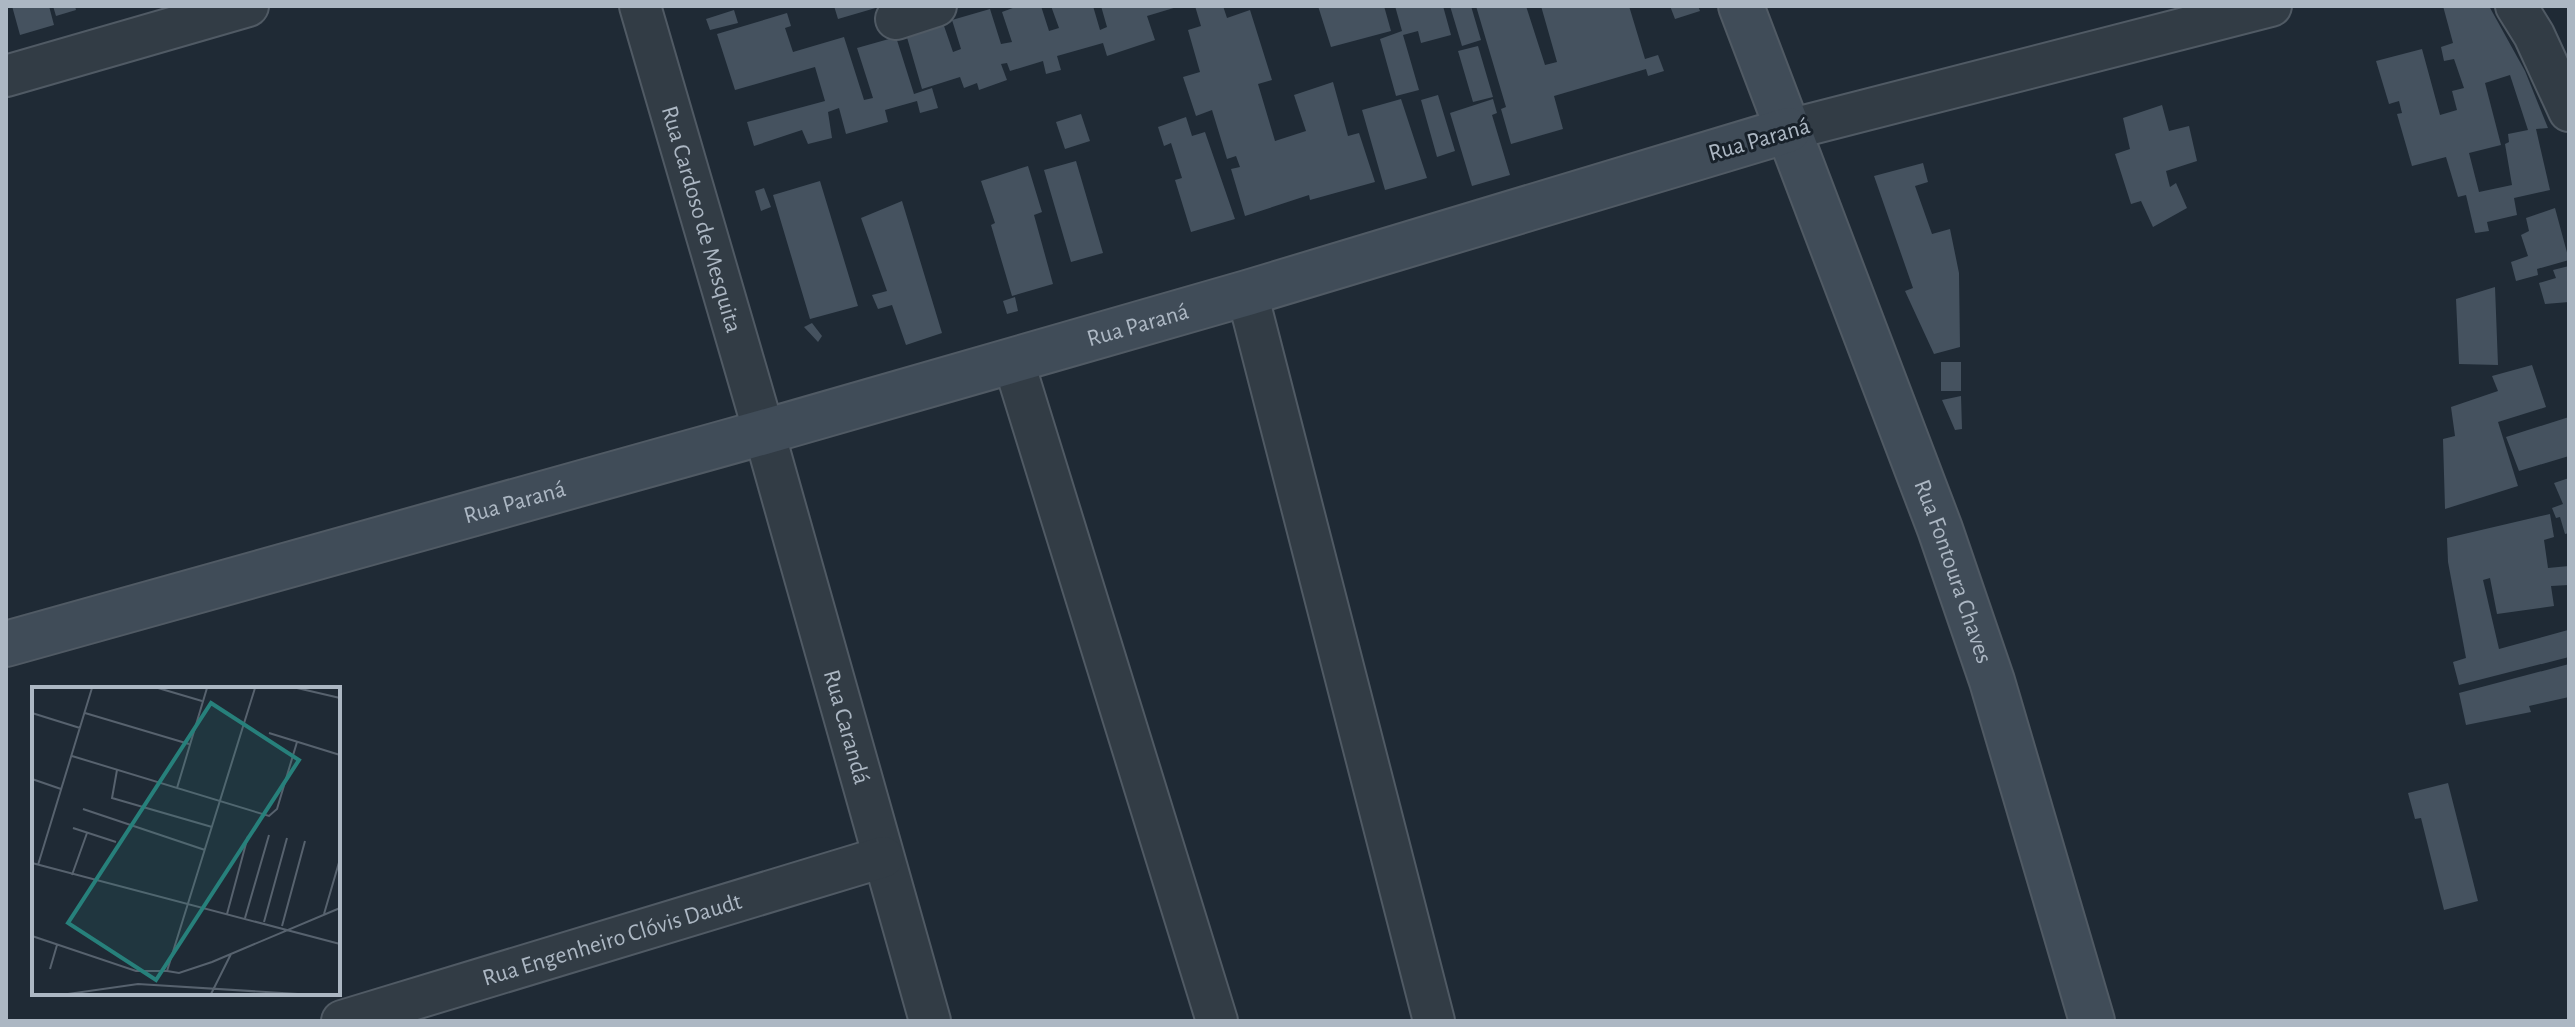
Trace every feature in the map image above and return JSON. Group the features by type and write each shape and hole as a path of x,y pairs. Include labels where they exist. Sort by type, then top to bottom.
{"street":[{"path":"6,76 248,6"},
{"name":"Rua Cardoso de Mesquita","path":"640,6 764,432"},
{"path":"896,19 936,6"},
{"name":"Rua Fontoura Chaves","path":"1741,6 1940,529 1983,653 2092,1021"},
{"name":"Rua Paraná","path":"6,644 1247,293 1788,130 2271,6"},
{"path":"2516,6 2534,35 2569,111"},
{"path":"1247,293 1434,1021"},
{"path":"1013,360 1217,1021"},
{"name":"Rua Carandá","path":"764,432 930,1021"},
{"name":"Rua Engenheiro Clóvis Daudt","path":"342,1021 460,1004 883,857"}],"building":[{"path":"12,6 49,6 54,25 20,35"},
{"path":"53,6 75,6 76,10 56,16"},
{"path":"834,6 879,6 879,7 838,19"},
{"path":"1018,6 1041,6 1049,31 1059,28 1051,6 1093,6 1100,30 1107,27 1101,6 1177,7 1147,16 1155,40 1107,56 1103,43 1057,56 1061,70 1046,74 1043,61 1010,71 1007,63 1001,64 1007,80 979,90 977,83 964,88 960,77 922,89 906,34 943,23 953,52 961,49 952,20 990,9 1001,44 1012,42 1002,12"},
{"path":"1195,6 1223,6 1227,18 1250,10 1272,80 1258,84 1275,141 1306,131 1294,95 1333,82 1348,136 1359,133 1375,182 1310,200 1309,195 1245,216 1231,169 1240,167 1236,156 1227,159 1212,110 1196,116 1183,77 1200,72 1188,30 1201,26"},
{"path":"1318,6 1384,6 1391,31 1331,47"},
{"path":"1395,6 1443,6 1451,35 1421,43 1418,31 1403,35 1419,90 1396,96 1380,39 1402,31"},
{"path":"1450,6 1471,6 1481,40 1462,46"},
{"path":"1476,6 1526,6 1545,65 1557,62 1541,6 1629,6 1645,59 1658,55 1664,71 1648,76 1646,69 1554,96 1563,129 1511,144 1501,109 1506,107"},
{"path":"1670,6 1698,6 1700,11 1675,19"},
{"path":"2443,6 2489,6 2525,71 2548,128 2536,129 2550,190 2514,198 2517,215 2487,222 2489,231 2475,233 2466,195 2458,197 2446,157 2412,166 2397,114 2402,113 2399,101 2389,104 2376,61 2422,49 2440,115 2457,110 2452,91 2464,88 2454,59 2444,61 2441,47 2453,43","holes":["2510,75 2528,130 2508,134 2509,142 2505,144 2512,185 2479,192 2469,153 2501,145 2485,83"]},
{"path":"734,10 738,23 710,30 706,19"},
{"path":"787,13 791,26 785,28 793,52 844,37 864,100 873,98 857,48 896,37 914,94 932,88 938,108 920,113 917,101 885,110 888,122 846,134 839,108 828,112 832,138 808,144 802,130 754,146 747,122 825,101 815,67 735,90 717,34"},
{"path":"1478,46 1493,97 1473,102 1458,51"},
{"path":"1438,95 1455,151 1437,157 1421,100"},
{"path":"1401,99 1427,178 1385,190 1362,110"},
{"path":"1493,99 1497,113 1492,115 1510,175 1472,186 1450,113"},
{"path":"2162,105 2169,131 2189,126 2197,161 2166,171 2170,187 2176,183 2187,208 2153,227 2141,201 2131,204 2115,154 2130,149 2123,118"},
{"path":"1081,114 1090,141 1065,149 1056,122"},
{"path":"1186,117 1192,136 1205,132 1235,219 1191,232 1175,180 1182,178 1171,143 1164,146 1158,127"},
{"path":"1076,161 1103,253 1071,262 1044,170"},
{"path":"1923,163 1928,182 1915,186 1932,234 1950,229 1959,273 1960,347 1934,354 1905,291 1913,288 1874,176"},
{"path":"1028,166 1042,212 1034,215 1053,284 1012,296 991,225 995,223 981,181"},
{"path":"820,181 858,306 810,319 773,195"},
{"path":"764,188 771,207 761,211 755,191"},
{"path":"902,201 942,333 906,345 892,305 878,309 872,295 887,291 861,218"},
{"path":"2555,208 2569,260 2537,269 2538,275 2516,281 2511,262 2528,256 2521,235 2529,231 2526,218"},
{"path":"2569,266 2569,302 2545,304 2539,283 2556,278 2553,270"},
{"path":"2495,287 2498,365 2459,364 2456,299"},
{"path":"1015,297 1018,311 1007,314 1003,301"},
{"path":"812,323 822,336 818,342 804,327"},
{"path":"1941,362 1961,362 1961,391 1941,391"},
{"path":"2532,365 2546,407 2498,422 2518,486 2445,509 2443,439 2455,436 2451,407 2498,391 2492,376"},
{"path":"1961,396 1962,429 1955,430 1942,400"},
{"path":"2569,417 2569,456 2519,471 2506,437"},
{"path":"2569,478 2569,533 2565,534 2560,517 2556,518 2552,508 2563,504 2554,483"},
{"path":"2550,514 2554,537 2544,540 2548,568 2569,566 2569,585 2551,586 2554,606 2497,614 2490,578 2483,580 2499,649 2568,630 2569,657 2459,685 2453,662 2466,658 2448,562 2447,538"},
{"path":"2569,664 2569,697 2529,706 2531,712 2466,725 2459,693"},
{"path":"2448,783 2478,901 2444,910 2421,818 2415,819 2408,793"}]}
